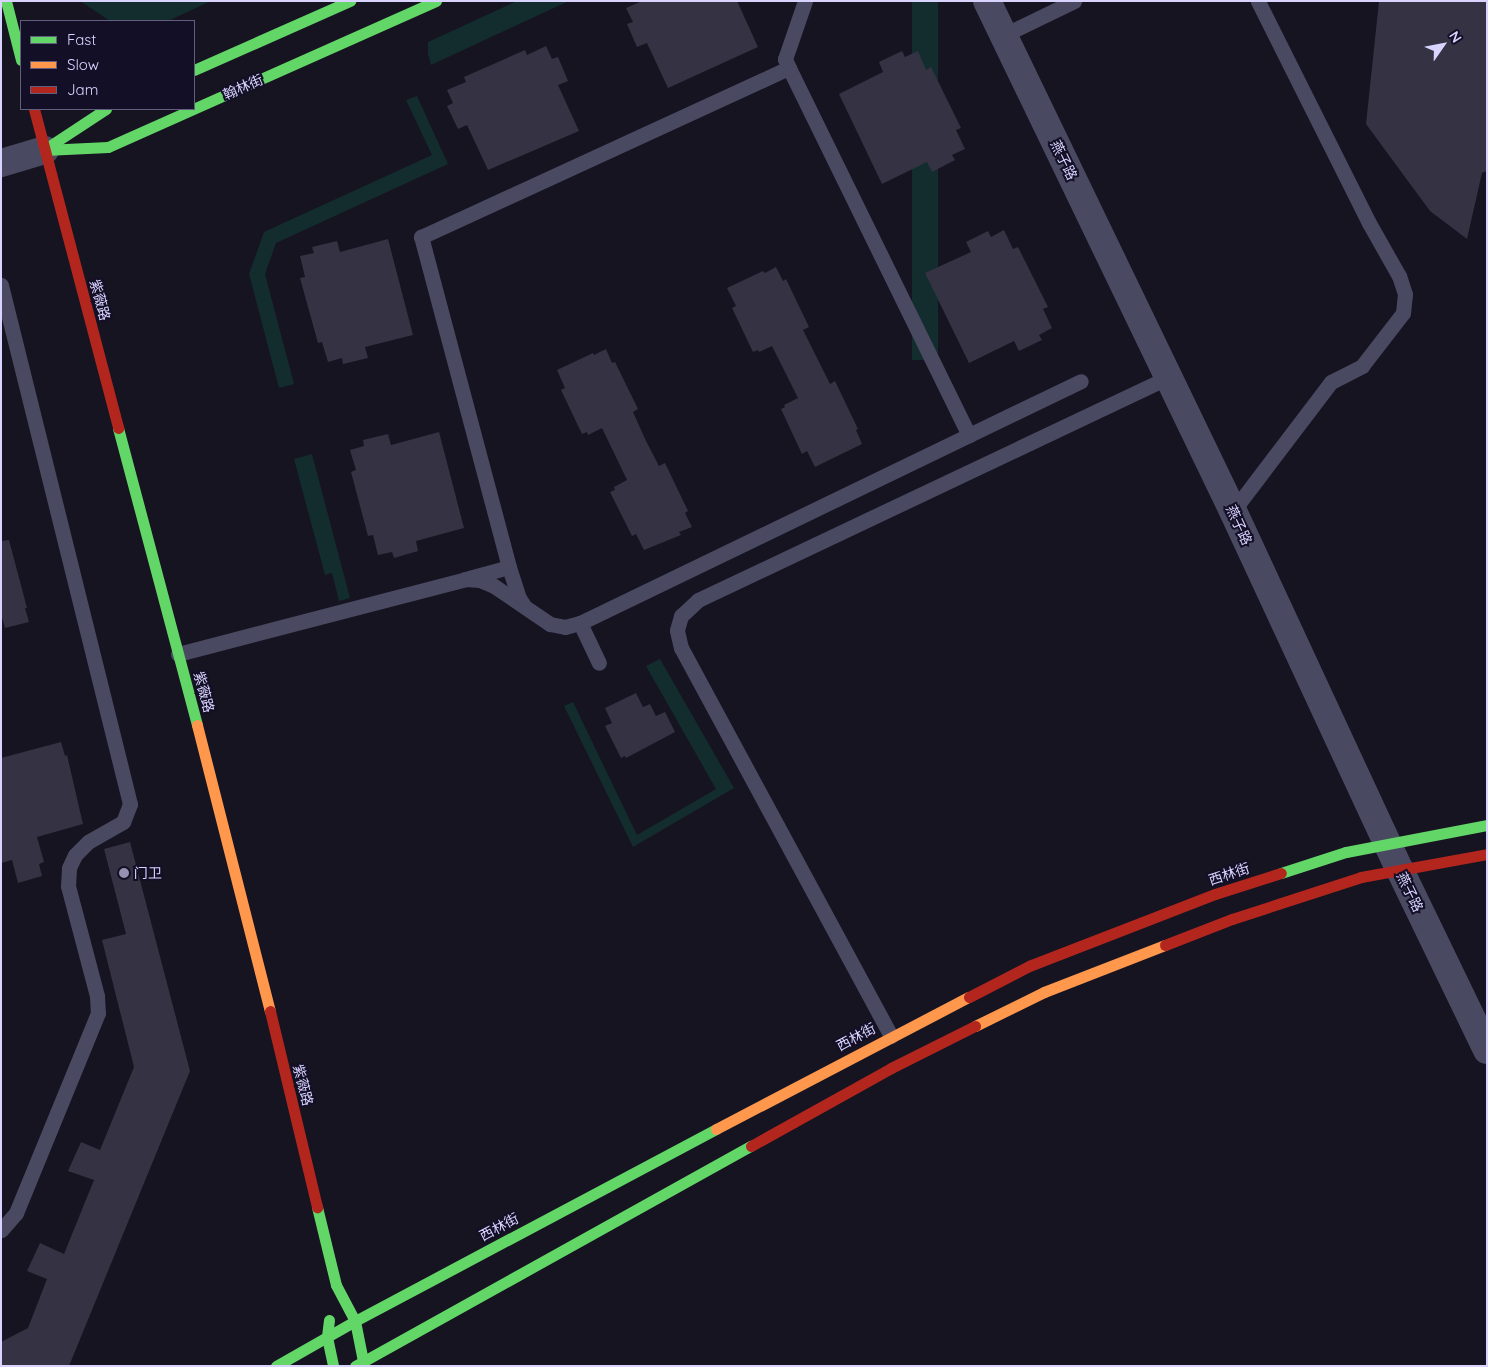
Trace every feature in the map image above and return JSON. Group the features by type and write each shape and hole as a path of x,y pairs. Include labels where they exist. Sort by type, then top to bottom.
{"main road":[{"path":"6,1 20,56"},
{"path":"195,70 350,1"},
{"name":"翰林街","path":"195,108 436,1"},
{"name":"紫薇路","path":"34,110 239,885 336,1284 354,1321 361,1364"},
{"name":"翰林街","path":"45,150 105,110"},
{"name":"翰林街","path":"45,150 108,147 191,110"},
{"name":"西林街","path":"276,1366 354,1321 891,1036 1028,966 1215,894 1346,852 1487,825"},
{"path":"361,1364 891,1068 1044,992 1232,919 1361,877 1487,854"},
{"name":"紫薇路","path":"333,1366 327,1337 336,1284"}],"street":[{"name":"燕子路","path":"987,1 1233,511 1400,870 1487,1050"},
{"name":"翰林街","path":"1,163 45,150"}],"lane":[{"path":"805,1 785,59 969,436"},
{"path":"1004,35 1074,1"},
{"path":"1233,511 1331,382 1362,366 1403,313 1405,294 1399,276 1369,223 1258,1"},
{"path":"527,609 519,598 509,567 421,237 790,68"},
{"path":"1,285 130,804 123,822 88,842 75,855 69,868 68,886 97,996 98,1013 16,1213 1,1230"},
{"path":"891,1036 681,648 677,630 681,616 698,600 1169,377"},
{"path":"465,579 480,580 494,586 550,624 565,627 580,623 1081,381"},
{"path":"178,654 509,567"},
{"path":"580,623 599,662"}],"green space":[{"path":"80,1 211,1 170,20 108,20"},
{"path":"517,1 569,1 431,65 428,54 428,42"},
{"path":"912,1 938,1 938,360 912,360"},
{"path":"417,96 448,164 276,243 265,274 294,384 279,388 249,274 264,232 432,155 406,100"},
{"path":"312,454 350,598 339,601 332,573 325,575 294,459"},
{"path":"660,659 734,788 633,847 564,706 573,702 637,835 716,789 646,666"}],"building":[{"path":"642,1 737,1 758,47 668,88 647,43 637,47 627,24 633,22 626,8"},
{"path":"1379,1 1487,1 1487,171 1482,173 1467,239 1430,211 1366,124"},
{"path":"546,46 552,59 558,57 568,81 558,85 579,131 488,170 467,125 458,129 447,106 453,103 447,90 466,82 464,77 525,50 527,55"},
{"path":"902,51 905,57 918,51 926,70 931,67 961,128 956,130 965,149 952,155 955,160 932,172 927,162 882,184 839,94 883,72 879,62"},
{"path":"1004,230 1013,249 1018,247 1048,307 1043,309 1052,328 1039,335 1042,340 1019,351 1014,341 969,363 925,273 971,252 966,242 988,231 991,237"},
{"path":"388,239 413,335 365,347 368,358 343,364 342,358 328,362 322,342 318,343 300,278 305,277 300,256 314,253 312,247 337,241 340,252"},
{"path":"776,267 783,281 786,279 809,327 803,330 830,384 835,381 858,429 856,430 862,444 815,467 807,451 802,454 781,409 785,407 784,405 798,398 772,346 759,352 758,350 753,352 732,308 736,306 727,288"},
{"path":"606,349 612,363 615,362 638,409 633,412 646,441 659,466 665,463 688,511 685,513 692,527 679,532 681,535 644,550 636,534 632,536 610,492 615,490 614,487 627,480 602,428 588,435 587,432 582,434 561,390 565,388 557,370"},
{"path":"439,432 464,528 416,541 418,551 394,558 392,552 378,555 373,535 368,536 351,472 356,470 350,450 364,446 363,440 388,434 391,445"},
{"path":"9,540 29,622 5,628 1,614 1,541"},
{"path":"636,693 643,707 650,704 656,716 665,712 675,732 626,758 625,756 621,758 605,726 612,723 605,708"},
{"path":"61,742 65,756 67,755 83,824 37,837 44,862 39,864 42,876 18,883 12,860 1,863 1,758"},
{"path":"130,842 190,1071 69,1366 1,1366 1,1342 28,1328 47,1279 27,1271 40,1243 64,1254 94,1180 68,1171 81,1142 100,1150 134,1067 102,940 126,934 104,849"}],"traffic: fast":[{"path":"6,1 20,56"},
{"path":"195,70 350,1"},
{"path":"195,108 436,1"},
{"path":"45,149 104,110"},
{"path":"45,150 108,147 191,110"},
{"path":"118,428 197,725"},
{"path":"1281,873 1346,852 1487,825"},
{"path":"276,1366 355,1321 716,1129"},
{"path":"355,1366 751,1146"},
{"path":"317,1207 336,1285 355,1321 364,1366"},
{"path":"329,1320 327,1337 333,1366"}],"traffic: slow":[{"path":"197,725 270,1011"},
{"path":"975,1026 1044,992 1165,945"},
{"path":"716,1129 969,997"}],"traffic: jam":[{"path":"34,110 118,428"},
{"path":"1165,945 1232,919 1361,877 1487,854"},
{"path":"969,997 1029,966 1215,894 1281,873"},
{"path":"270,1011 317,1207"},
{"path":"751,1146 891,1068 975,1026"}],"place":[{"name":"门卫","path":"124,873"}]}
